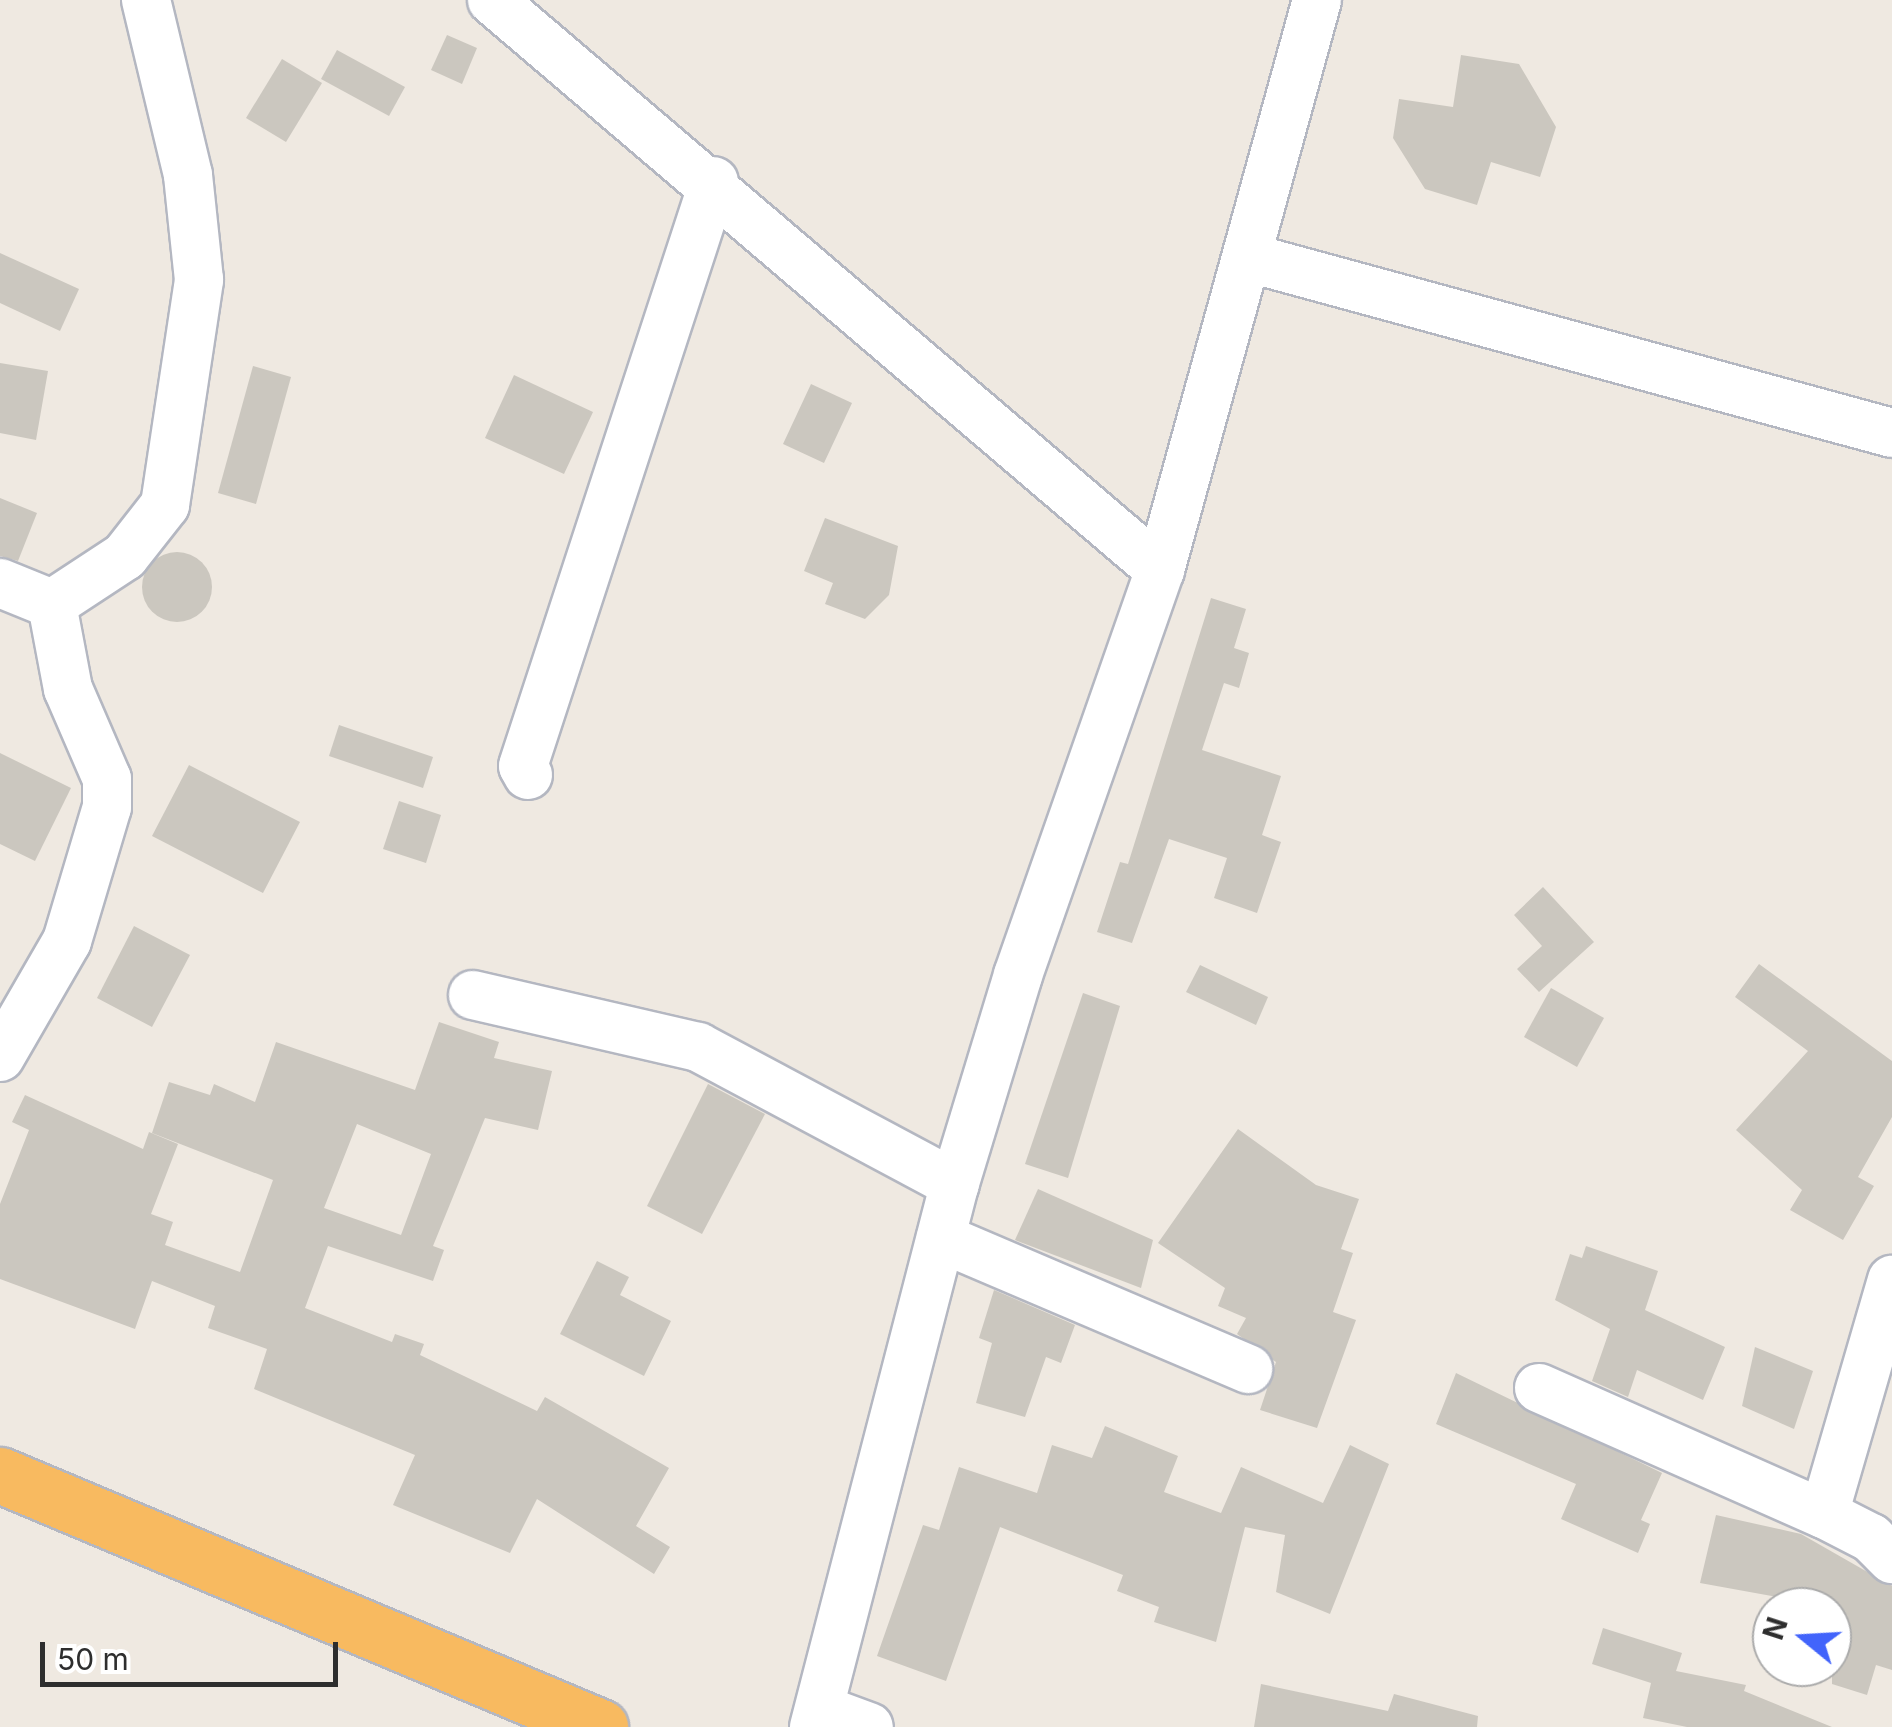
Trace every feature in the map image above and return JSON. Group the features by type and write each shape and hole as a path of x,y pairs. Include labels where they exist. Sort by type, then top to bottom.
{"highway":[{"path":"0,1475 600,1727"}],"street":[{"path":"52,604 138,544 165,505 170,480 199,280 197,225 146,0"},
{"path":"492,0 714,181 990,430 1160,570"},
{"path":"868,1727 817,1718 940,1238 1018,975 1160,570 1250,258 1317,0"},
{"path":"528,775 524,766 714,181"},
{"path":"1250,258 1892,433"},
{"path":"0,583 52,604"},
{"path":"0,1057 66,940 107,808 107,779 68,688 52,604"},
{"path":"473,995 698,1047 955,1184"},
{"path":"940,1238 1248,1369"},
{"path":"1824,1514 1892,1280"},
{"path":"1539,1388 1824,1514 1871,1538 1892,1559"}],"building":[{"path":"447,35 477,48 462,84 431,70"},
{"path":"337,50 405,87 389,116 321,79"},
{"path":"1461,55 1519,64 1556,127 1540,177 1491,162 1477,205 1425,189 1393,138 1399,99 1453,107"},
{"path":"282,59 322,83 286,142 246,118"},
{"path":"0,253 79,289 60,331 0,303"},
{"path":"0,363 48,371 36,440 0,433"},
{"path":"253,366 291,377 256,504 218,493"},
{"path":"514,375 593,412 564,474 485,438"},
{"path":"811,384 852,403 824,463 783,444"},
{"path":"0,498 37,513 18,561 0,556"},
{"path":"825,518 898,546 889,595 865,619 825,604 833,583 804,571"},
{"path":"177,552 191,554 202,562 210,573 210,601 202,612 191,620 177,622 163,620 152,612 144,601 142,587 144,573 152,562 163,554"},
{"path":"1211,598 1246,609 1234,648 1249,653 1239,688 1224,683 1202,750 1281,776 1262,835 1281,842 1257,913 1214,898 1227,858 1169,839 1132,943 1097,932 1120,862 1128,864"},
{"path":"339,725 433,757 423,788 329,756"},
{"path":"0,753 71,788 35,861 0,844"},
{"path":"189,765 300,822 263,893 152,836"},
{"path":"399,801 441,815 426,863 383,849"},
{"path":"1543,887 1594,942 1539,992 1517,969 1542,946 1514,915"},
{"path":"134,926 190,955 152,1027 97,998"},
{"path":"1759,964 1892,1061 1892,1117 1858,1177 1874,1186 1843,1240 1790,1210 1802,1190 1736,1130 1808,1051 1735,997"},
{"path":"1200,965 1268,997 1256,1025 1186,992"},
{"path":"1551,988 1604,1018 1577,1067 1524,1037"},
{"path":"1083,993 1120,1006 1068,1178 1025,1164"},
{"path":"439,1022 499,1042 494,1058 552,1071 538,1130 485,1118 433,1246 444,1250 433,1281 328,1246 305,1308 392,1342 395,1334 424,1344 420,1355 537,1411 545,1397 669,1468 636,1526 670,1547 654,1574 537,1499 510,1553 393,1505 415,1455 254,1389 267,1349 208,1328 215,1306 152,1281 135,1329 0,1279 0,1204 29,1130 12,1122 25,1095 143,1149 149,1132 178,1144 151,1214 173,1222 165,1245 240,1272 273,1180 152,1133 169,1082 210,1095 214,1084 255,1102 276,1042 415,1090","holes":["357,1124 431,1154 401,1235 324,1208"]},
{"path":"708,1084 765,1114 702,1234 647,1206"},
{"path":"1238,1129 1316,1185 1359,1199 1341,1249 1353,1253 1333,1312 1356,1320 1317,1428 1260,1410 1276,1362 1237,1334 1246,1318 1218,1306 1225,1288 1158,1243"},
{"path":"1038,1189 1153,1240 1141,1288 1015,1240"},
{"path":"1586,1246 1658,1271 1645,1310 1725,1347 1703,1400 1637,1370 1628,1397 1592,1381 1610,1329 1555,1300 1570,1254 1582,1258"},
{"path":"597,1261 629,1277 620,1295 671,1321 644,1376 560,1334"},
{"path":"994,1290 1075,1325 1061,1363 1046,1357 1025,1417 976,1403 992,1343 979,1338"},
{"path":"1755,1347 1813,1371 1794,1429 1742,1406"},
{"path":"1456,1373 1662,1473 1641,1520 1650,1524 1638,1553 1561,1519 1576,1484 1436,1424"},
{"path":"1105,1426 1178,1456 1164,1492 1221,1513 1241,1467 1323,1503 1350,1445 1389,1464 1330,1614 1276,1592 1285,1535 1245,1527 1216,1642 1154,1622 1159,1607 1117,1591 1123,1575 1000,1527 946,1681 877,1656 923,1525 939,1530 959,1467 1037,1493 1052,1445 1092,1458"},
{"path":"1716,1515 1801,1534 1892,1586 1892,1670 1876,1665 1867,1695 1842,1687 1852,1687 1852,1587 1752,1587 1752,1592 1700,1583"},
{"path":"1603,1628 1682,1653 1676,1671 1746,1685 1744,1691 1832,1727 1687,1727 1643,1718 1651,1683 1592,1664"},
{"path":"1261,1684 1388,1711 1394,1694 1478,1716 1477,1727 1254,1727"}]}
